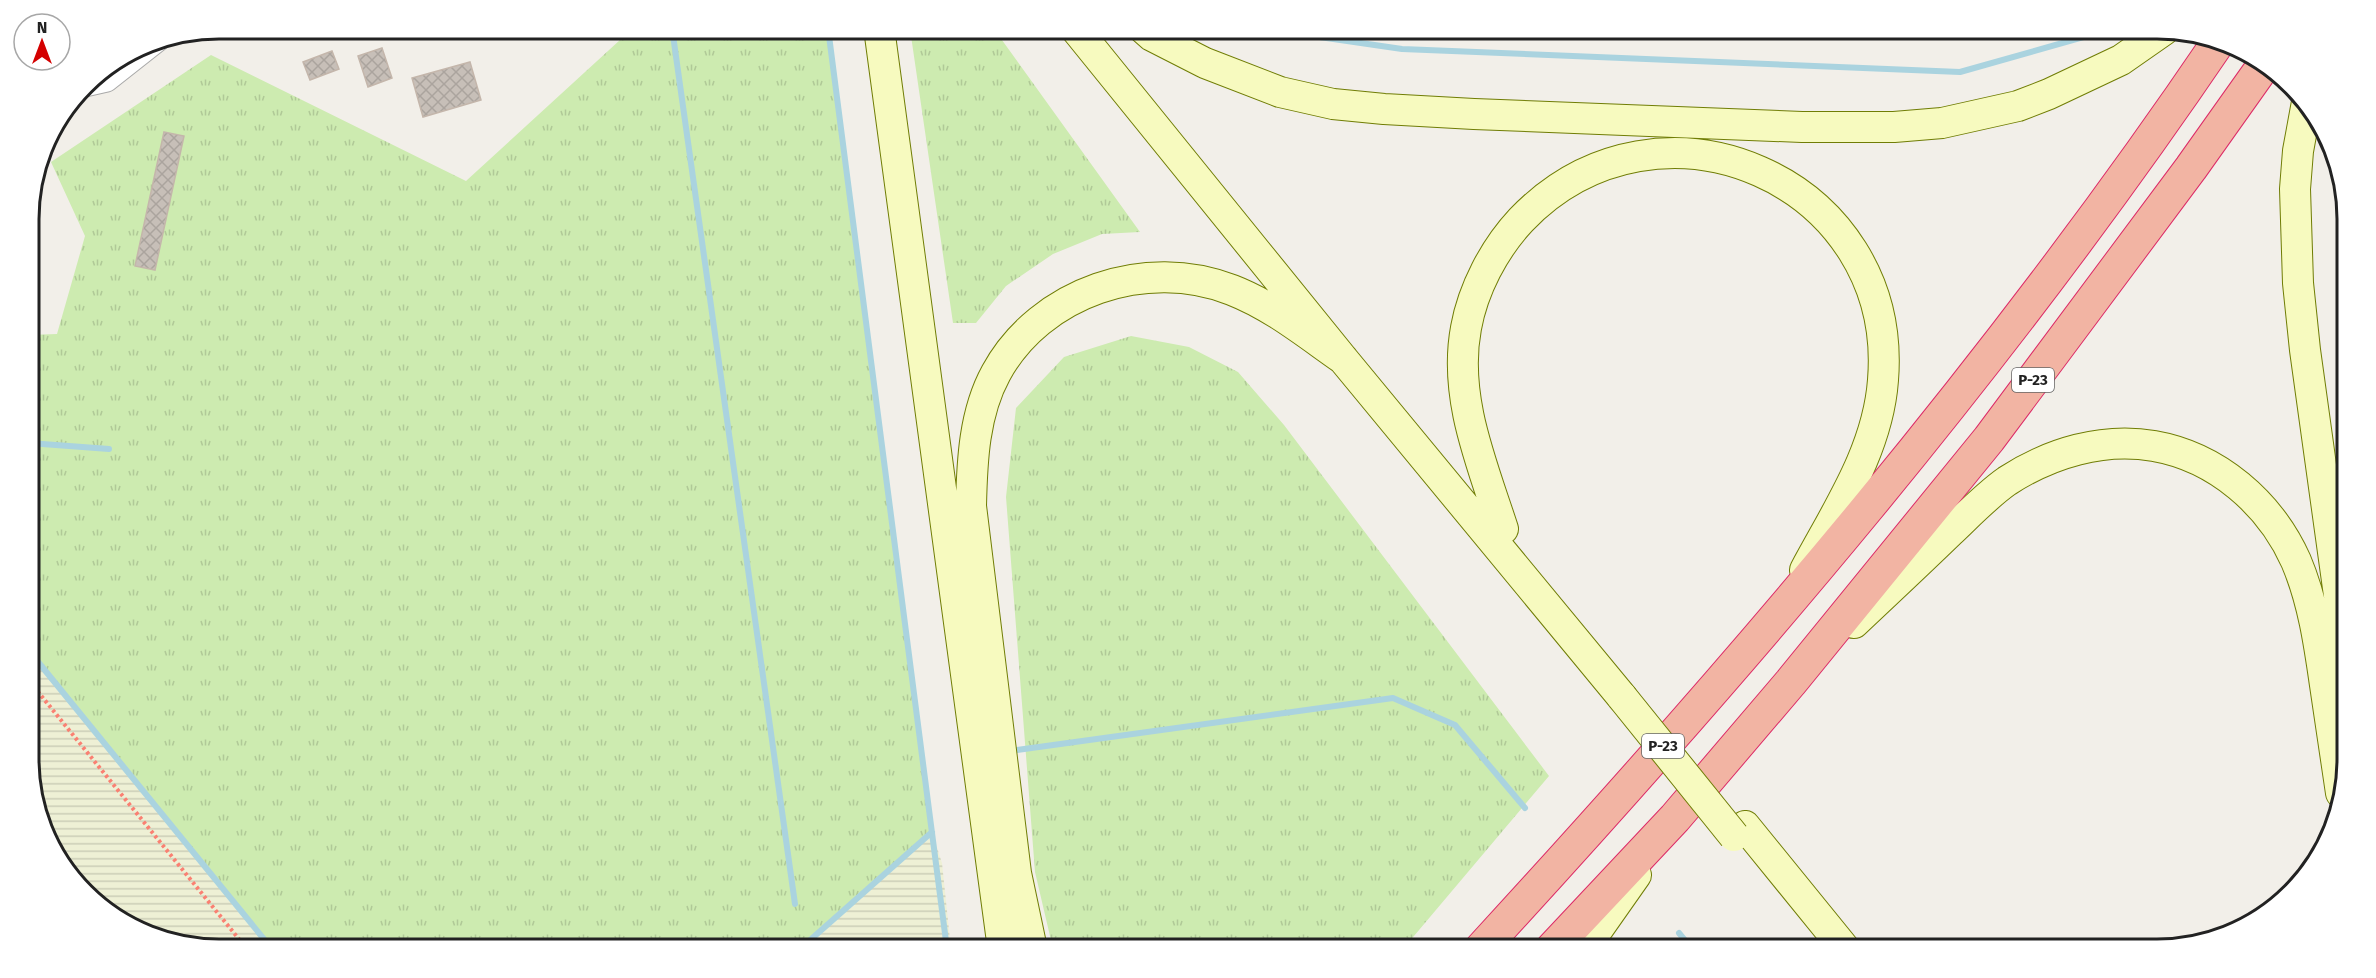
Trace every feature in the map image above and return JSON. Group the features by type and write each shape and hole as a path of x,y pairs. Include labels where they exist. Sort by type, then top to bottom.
{"highway":[{"name":"Р-23","path":"1490,939 1785,607 1945,413 2043,287 2214,49"},
{"name":"Р-23","path":"1561,939 1675,818 1791,682 1989,439 2260,71"}],"main road":[{"path":"880,39 1002,939"},
{"path":"1084,39 1343,359 1628,692"},
{"path":"1102,39 1503,529 1628,692 1739,831 1820,939"},
{"path":"1158,39 1205,63 1280,92 1333,104 1384,110 1474,114 1802,127 1894,127 1942,123 2018,106 2121,60 2151,39"},
{"path":"2304,116 2298,151 2295,189 2298,283 2337,581"},
{"path":"1503,529 1465,406 1463,376 1466,327 1474,297 1497,251 1533,208 1557,189 1602,166 1623,159 1670,152 1717,156 1763,172 1785,184 1829,221 1864,272 1879,321 1883,350 1883,380 1877,422 1859,469 1785,607"},
{"path":"1030,939 1016,873 971,506 973,458 979,422 996,373 1026,333 1064,303 1101,287 1147,278 1173,278 1229,289 1262,303 1343,359"},
{"path":"1791,682 2006,482 2042,461 2090,446 2145,444 2172,449 2199,459 2224,474 2248,493 2266,513 2296,560 2318,633 2337,763"},
{"path":"1591,939 1675,818"},
{"path":"1739,831 1836,939"},
{"path":"1476,939 1541,884"}],"street":[{"path":"103,82 131,62"}],"path":[{"path":"39,693 238,939"}],"green space":[{"path":"621,39 829,39 932,832 811,939 264,939 39,663 39,335 57,334 85,236 51,162 211,55 466,181"},
{"path":"911,39 1001,39 1140,232 1102,234 1053,254 1006,286 976,323 953,323"},
{"path":"1131,336 1189,347 1238,372 1284,425 1549,776 1411,939 1051,939 1035,872 1006,497 1016,408 1064,357"},
{"path":"39,663 264,939 207,939 184,936 161,929 119,909 84,878 69,859 58,839 42,794 39,771"},
{"path":"932,832 942,863 950,939 811,939"}],"building":[{"path":"382,48 392,78 368,87 358,56"},
{"path":"332,51 339,69 310,80 303,62"},
{"path":"470,62 481,100 423,117 412,78"},
{"path":"164,132 184,136 155,270 135,266"}],"waterway":[{"path":"674,39 795,904"},
{"path":"829,39 946,939"},
{"path":"1333,39 1402,49 1960,72 2076,39"},
{"path":"39,444 109,449"},
{"path":"39,663 264,939"},
{"path":"1017,750 1393,698 1455,725 1525,808"},
{"path":"811,939 932,832"},
{"path":"1679,933 1684,939"}]}
